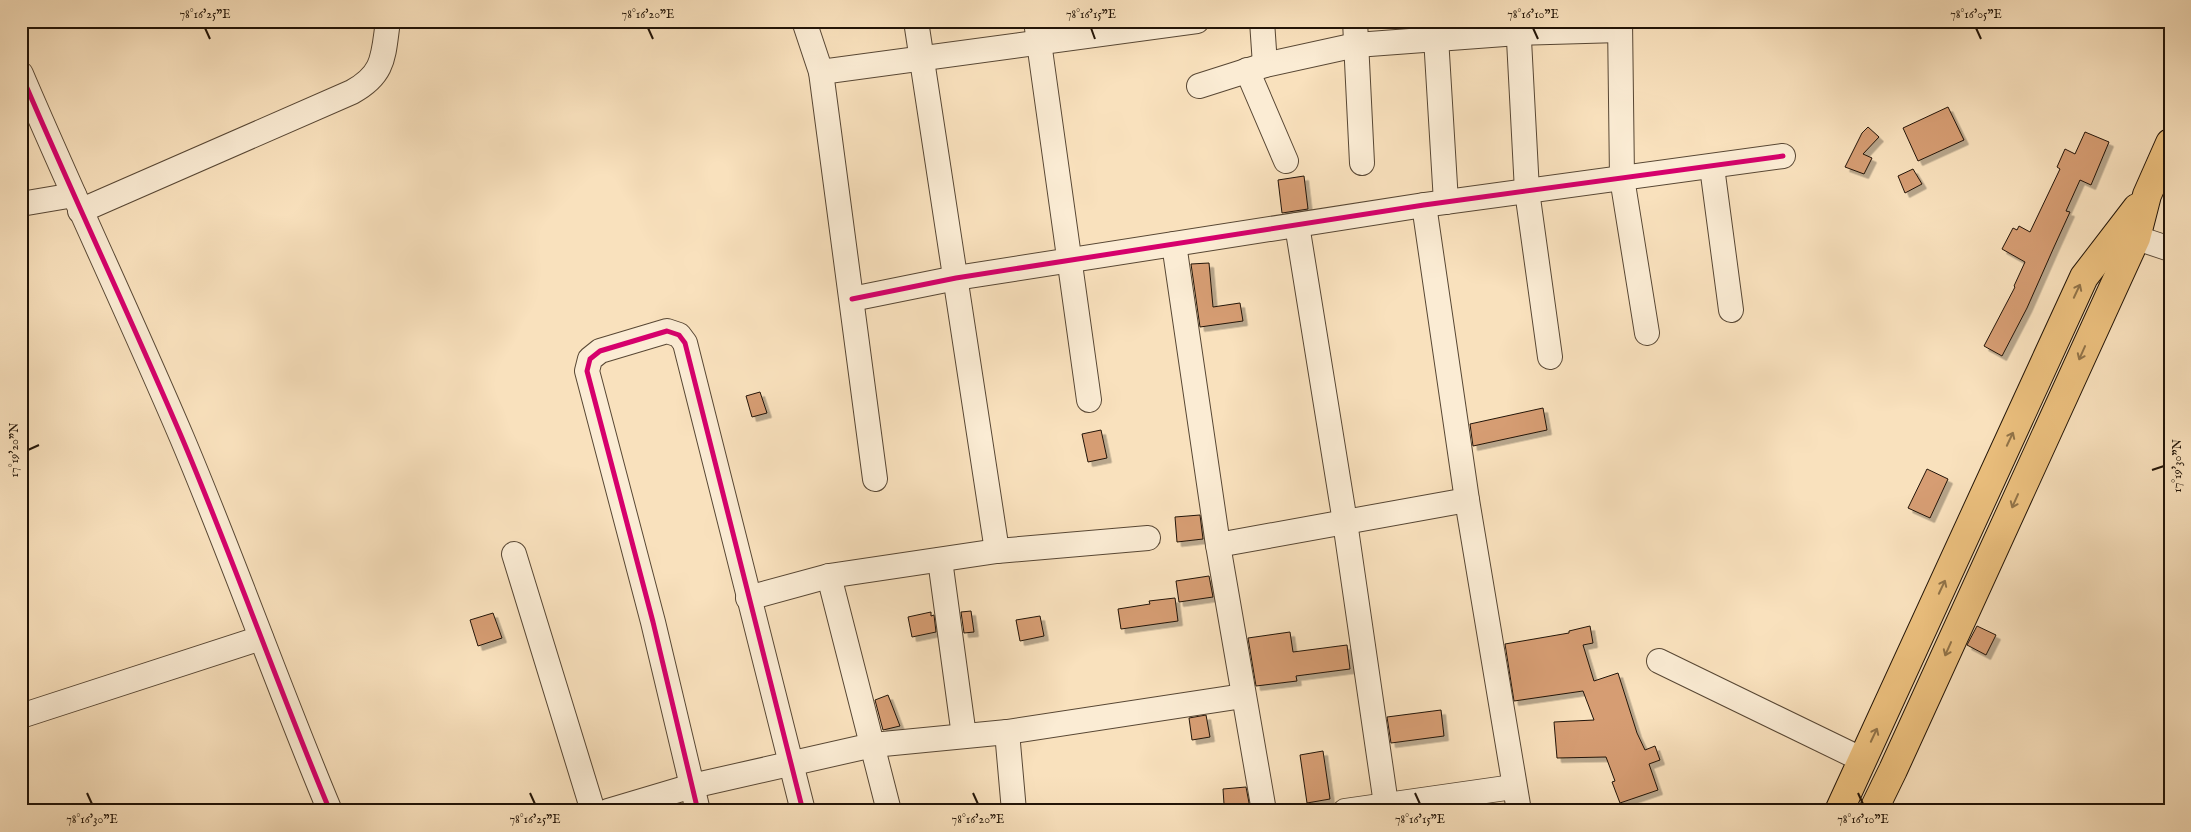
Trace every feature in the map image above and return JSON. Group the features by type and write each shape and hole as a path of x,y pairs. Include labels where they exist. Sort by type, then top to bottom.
{"highway":[{"path":"1873,811 1893,770 2127,235 2170,143"},
{"path":"1840,811 2084,277 2127,235"}],"street":[{"path":"21,204 77,203 343,96 368,83 376,74 383,58 388,21"},
{"path":"804,21 821,72 876,479"},
{"path":"916,21 997,551"},
{"path":"821,72 921,58 1037,32 1197,21"},
{"path":"1262,21 1256,68 1286,161"},
{"path":"1355,21 1362,162"},
{"path":"1199,86 1256,68 1356,45 1435,30 1620,26 1622,178 1648,333"},
{"path":"1518,27 1527,191 1550,357"},
{"path":"1435,30 1435,203 1467,500 1519,811"},
{"path":"1037,32 1089,400"},
{"path":"22,77 182,437 229,552 289,713 330,811"},
{"path":"852,299 956,278 1435,203 1783,156"},
{"path":"1712,167 1731,310"},
{"path":"1297,225 1345,522 1387,808"},
{"path":"2127,235 2170,249"},
{"path":"1174,244 1218,545 1264,811"},
{"path":"698,811 653,622 587,371 590,359 600,352 667,331 679,335 685,343 803,811"},
{"path":"1218,545 1467,500"},
{"path":"748,598 830,576 997,551 1148,538"},
{"path":"514,554 593,811"},
{"path":"940,560 964,736"},
{"path":"830,576 889,811"},
{"path":"21,716 261,638"},
{"path":"1659,661 1863,760"},
{"path":"608,811 692,786 873,745 1007,732 1243,696"},
{"path":"1007,732 1014,811"},
{"path":"1344,811 1387,808 1514,787"}],"building":[{"path":"1948,107 1964,140 1918,161 1903,128"},
{"path":"1868,127 1879,137 1863,154 1872,158 1864,174 1845,167 1862,133"},
{"path":"2085,132 2109,142 2091,185 2080,180 2066,211 2070,212 2027,308 2002,356 1984,346 2015,287 2025,262 2002,249 2013,228 2017,230 2019,226 2030,232 2060,169 2057,167 2065,149 2075,154"},
{"path":"1913,169 1922,184 1905,193 1898,176"},
{"path":"1304,176 1308,209 1282,213 1278,180"},
{"path":"1209,263 1213,307 1240,303 1243,321 1200,327 1191,264"},
{"path":"760,392 767,413 752,417 746,396"},
{"path":"1543,408 1547,430 1473,446 1470,424"},
{"path":"1101,430 1107,458 1088,462 1082,434"},
{"path":"1927,469 1948,479 1930,518 1908,508"},
{"path":"1200,515 1203,539 1177,542 1175,517"},
{"path":"1209,576 1213,597 1179,602 1176,581"},
{"path":"1175,598 1178,621 1121,629 1118,609 1150,604 1149,601"},
{"path":"971,611 974,632 964,633 961,612"},
{"path":"931,612 931,616 934,615 936,632 912,637 908,617"},
{"path":"493,613 502,638 478,646 470,620"},
{"path":"1040,616 1044,636 1020,641 1016,620"},
{"path":"1590,626 1593,643 1583,645 1594,681 1618,673 1637,733 1645,750 1655,746 1660,760 1649,764 1658,790 1620,803 1612,782 1615,781 1606,757 1557,758 1554,722 1594,720 1583,691 1514,701 1505,644 1569,633 1569,631"},
{"path":"1977,626 1996,635 1986,655 1967,645"},
{"path":"1290,632 1293,652 1347,645 1350,669 1296,676 1297,681 1256,686 1248,638"},
{"path":"888,695 900,726 883,730 875,700"},
{"path":"1441,710 1444,736 1391,743 1387,717"},
{"path":"1206,715 1210,737 1192,740 1189,718"},
{"path":"1323,751 1330,799 1307,803 1300,755"},
{"path":"1246,787 1250,808 1234,810 1233,804 1224,804 1223,789"}],"cycle path":[{"path":"21,74 182,438 330,811"},
{"path":"852,299 956,278 1424,205 1783,156"},
{"path":"698,811 653,622 587,371 590,359 600,351 667,331 679,335 685,343 803,811"}]}
